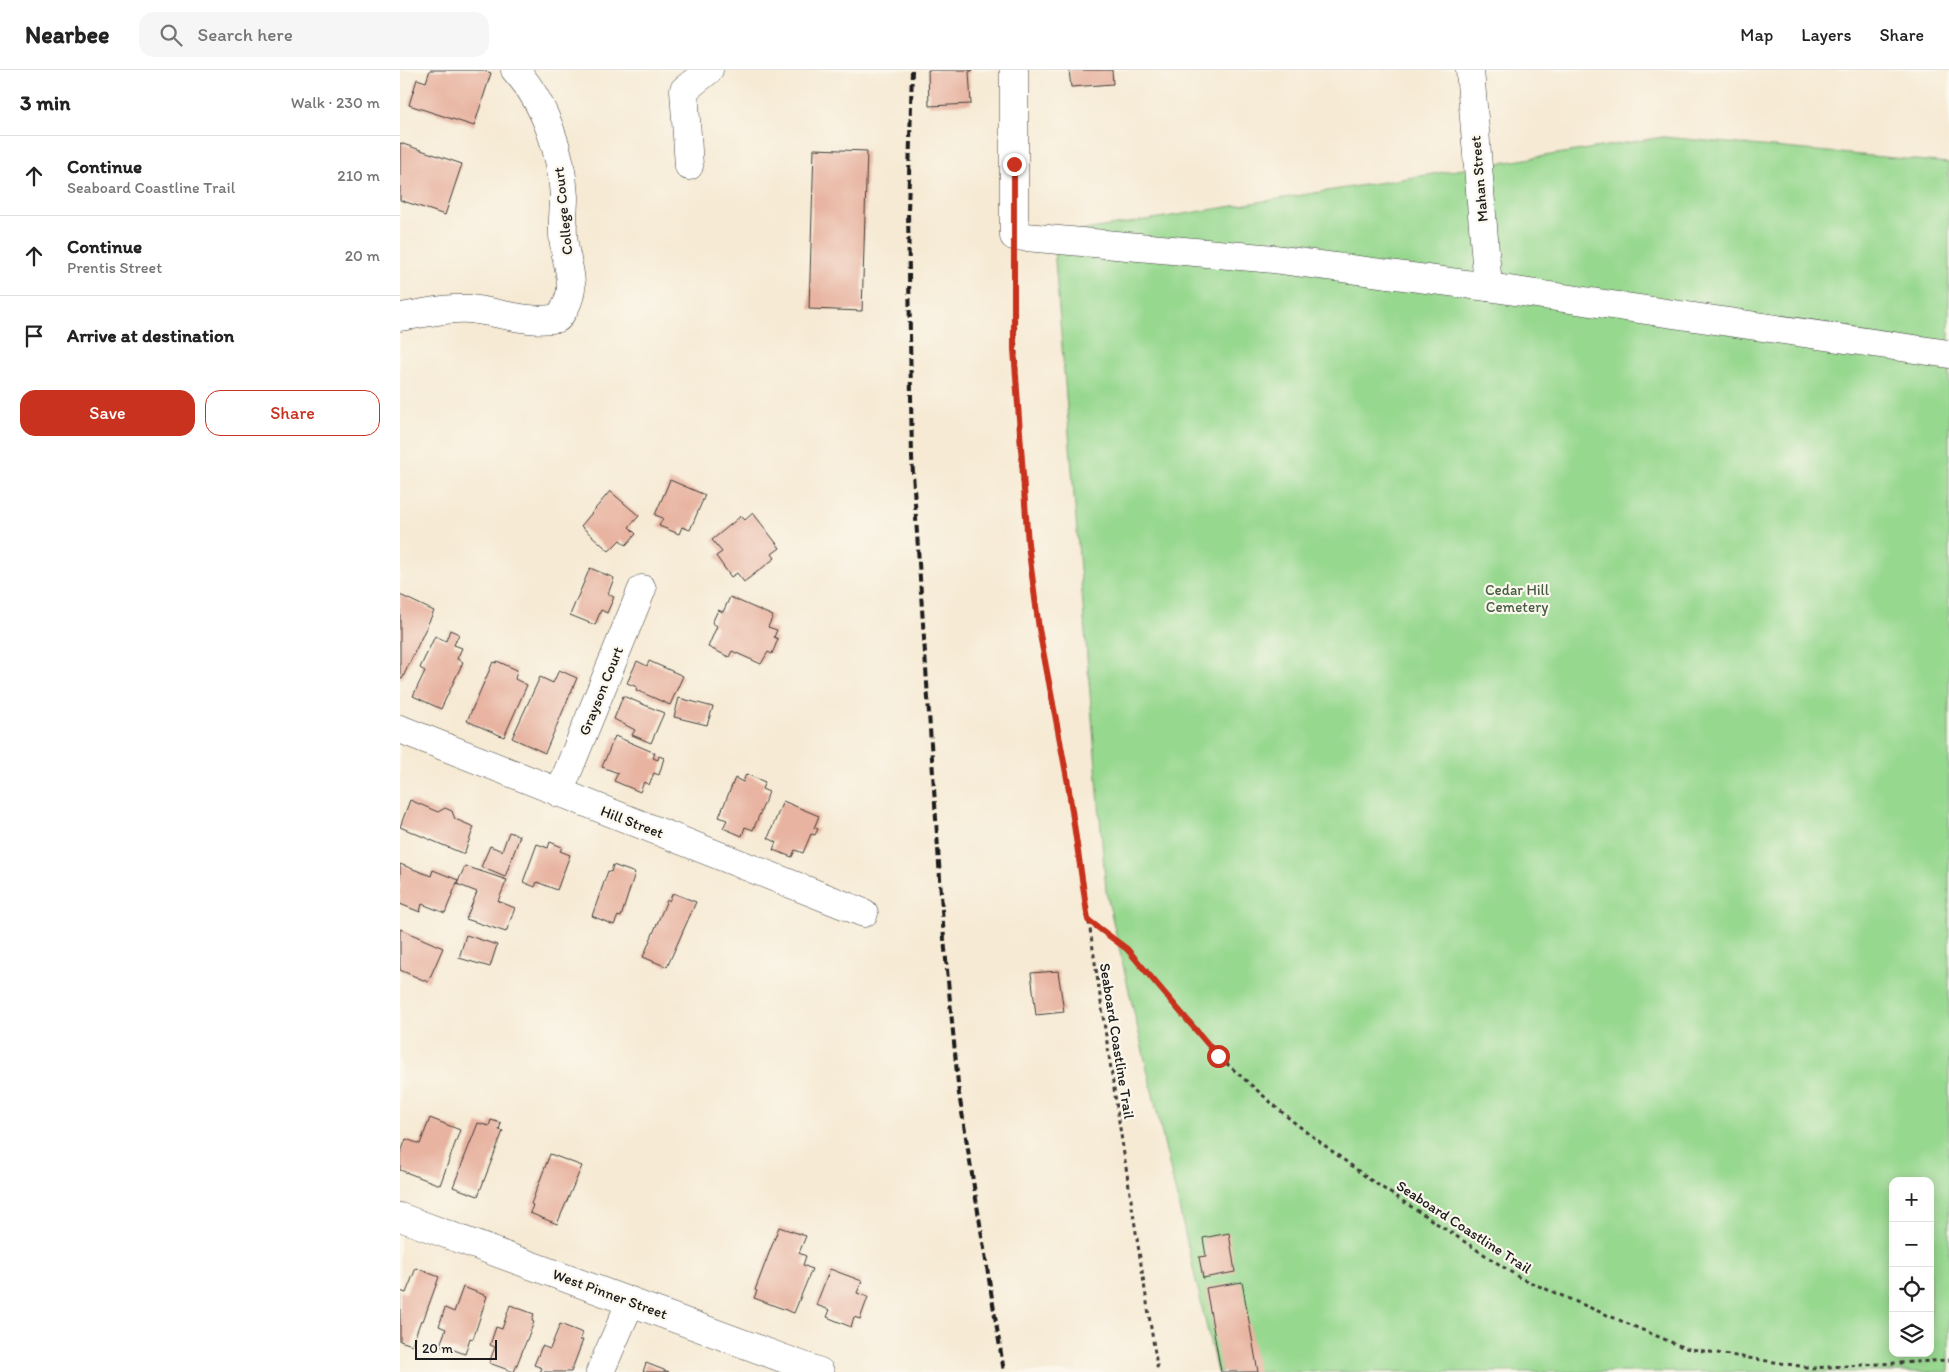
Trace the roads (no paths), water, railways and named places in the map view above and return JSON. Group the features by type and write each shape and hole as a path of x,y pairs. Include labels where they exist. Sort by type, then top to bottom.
{"street":[{"name":"College Court","path":"400,318 445,310 469,309 540,322 558,318 567,307 572,289 563,236 564,196 558,158 544,115 524,79 515,70"},
{"path":"689,166 684,90 709,70"},
{"path":"1014,70 1014,236 1274,259 1488,287 1949,354"},
{"name":"Mahan Street","path":"1470,70 1488,287"},
{"name":"Grayson Court","path":"559,793 642,588"},
{"name":"Hill Street","path":"400,729 864,913"},
{"name":"West Pinner Street","path":"400,1217 820,1372"},
{"path":"600,1372 631,1301"}],"railway":[{"path":"912,70 908,211 912,458 944,939 959,1094 1004,1372"}],"park label":[{"name":"Cedar Hill Cemetery","path":"1517,598"}]}
